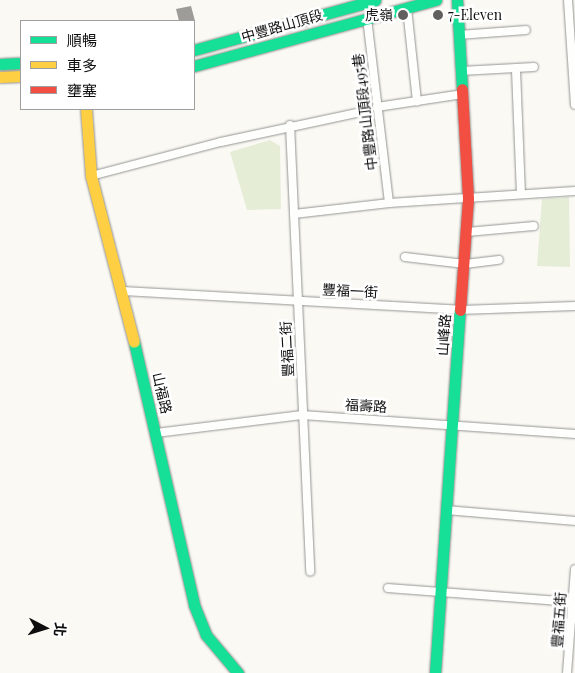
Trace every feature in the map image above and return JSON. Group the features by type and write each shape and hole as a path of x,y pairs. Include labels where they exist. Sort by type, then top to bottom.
{"street":[{"name":"中豐路山頂段","path":"195,50 375,0"},
{"name":"中豐路山頂段","path":"195,66 436,0"},
{"name":"山峰路","path":"436,673 452,423 467,232 468,198 457,0"},
{"path":"568,0 575,105"},
{"path":"407,8 417,101"},
{"name":"中豐路山頂段495巷","path":"367,18 389,203"},
{"path":"459,35 526,30"},
{"path":"0,64 20,63"},
{"path":"461,71 516,70 534,67"},
{"path":"516,70 521,192"},
{"path":"0,77 20,76"},
{"path":"377,107 462,94"},
{"name":"山福路","path":"86,110 91,176 123,291 200,624 238,673"},
{"path":"91,176 290,125 356,113"},
{"name":"豐福二街","path":"290,125 310,572"},
{"path":"294,214 389,203 468,198 521,192 575,191"},
{"path":"467,232 534,226"},
{"path":"405,257 465,264 499,260"},
{"name":"豐福一街","path":"123,291 460,310 575,306"},
{"name":"福壽路","path":"156,433 302,415 452,423 575,434"},
{"path":"446,510 575,521"},
{"name":"豐福五街","path":"567,673 574,602 575,569"},
{"path":"388,588 574,602"}],"green space":[{"path":"270,140 280,146 281,209 247,210 230,152"},
{"path":"569,197 570,267 537,266 542,199"}],"building":[{"path":"191,6 195,20 179,20 176,9"}],"traffic: fast":[{"path":"195,50 375,0"},
{"path":"195,66 436,0"},
{"path":"457,0 462,89"},
{"path":"0,64 20,63"},
{"path":"435,673 460,310"},
{"path":"134,342 194,605 206,635 238,673"}],"traffic: slow":[{"path":"0,77 20,76"},
{"path":"86,110 91,176 134,342"}],"traffic: jam":[{"path":"460,310 468,198 462,89"}],"place":[{"name":"虎嶺","path":"403,15"},
{"name":"7-Eleven","path":"438,15"}]}
